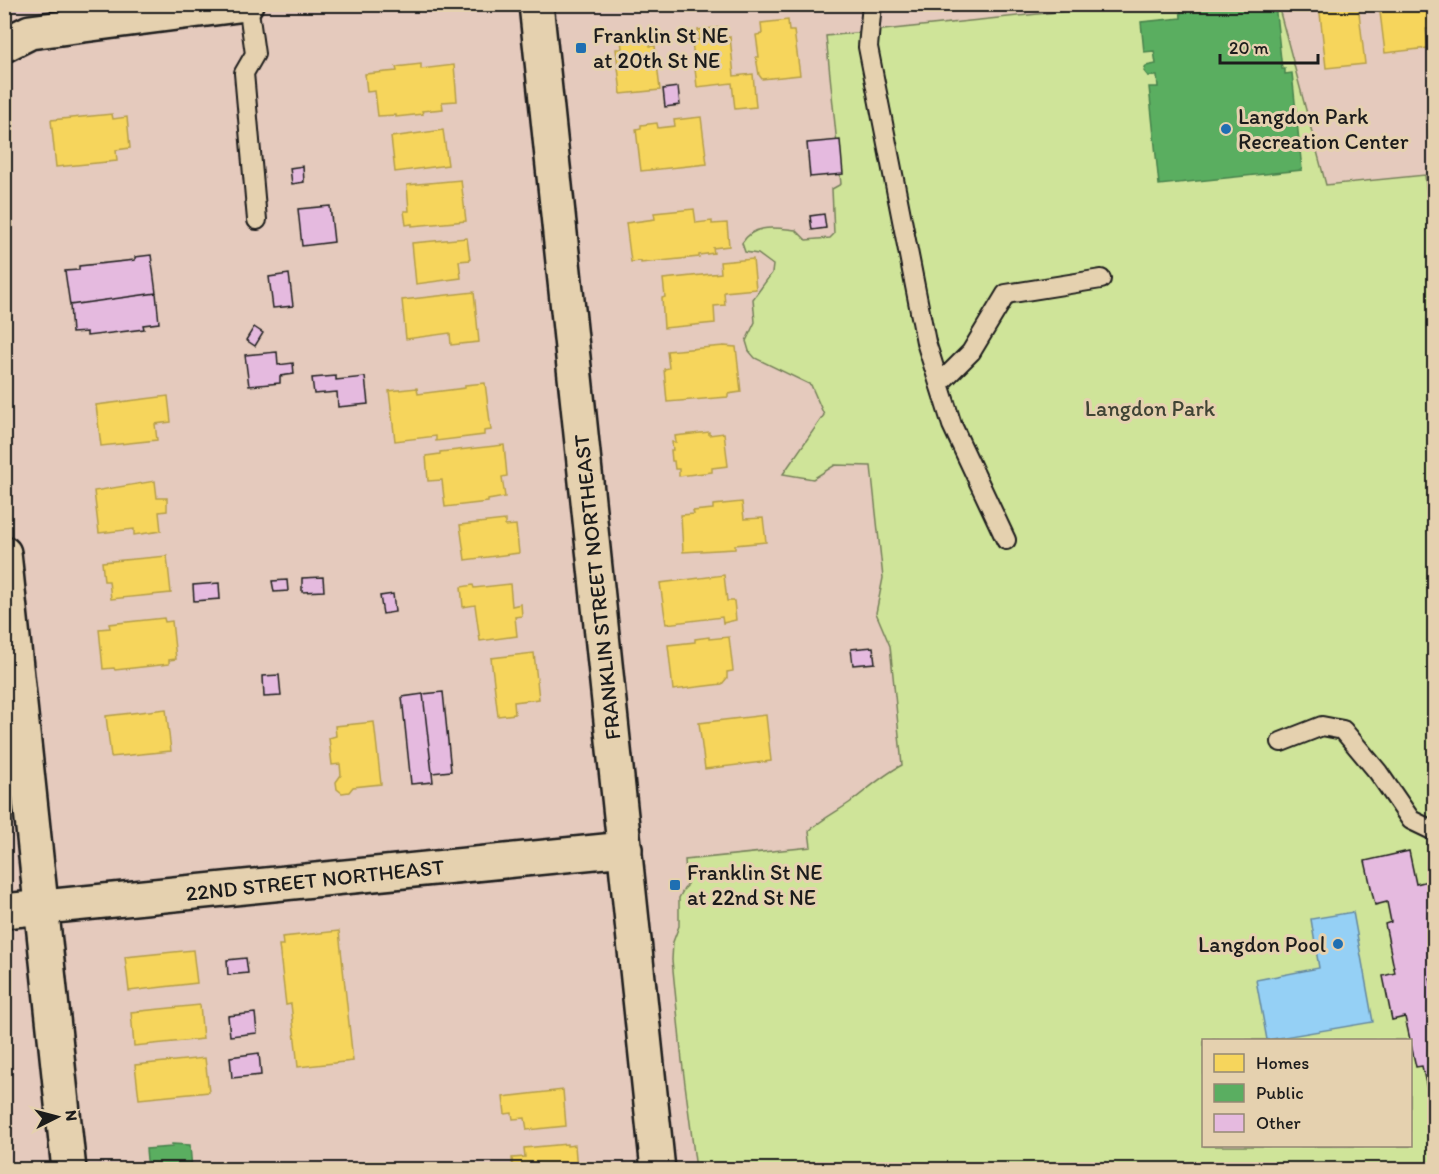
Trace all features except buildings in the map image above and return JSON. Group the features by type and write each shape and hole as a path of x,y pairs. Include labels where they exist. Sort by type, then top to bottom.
{"street":[{"path":"4,45 30,32 247,4"},
{"name":"FRANKLIN STREET NORTHEAST","path":"536,4 658,1170"},
{"path":"4,553 11,695 41,909 69,1170"},
{"name":"22ND STREET NORTHEAST","path":"4,912 625,849"}],"lane":[{"path":"247,4 255,54 243,73 257,220"},
{"path":"872,4 868,47 926,342 952,425 1006,540"},
{"path":"939,384 970,352 1006,294 1101,279"},
{"path":"1281,742 1322,726 1343,730 1378,772 1412,820 1434,831"}],"shaded area":[{"path":"5,4 82,4 82,5 5,13"}],"green space":[{"name":"Langdon Park","path":"1125,5 1278,5 1326,185 1425,175 1434,262 1434,1169 696,1169 672,960 673,942 679,926 679,898 687,886 685,860 811,847 809,831 902,765 890,646 876,613 883,578 871,466 835,465 813,479 783,474 824,415 811,385 755,358 749,351 746,341 755,322 753,299 772,273 773,265 758,254 745,252 742,243 753,232 766,228 796,230 806,240 830,238 834,234 832,189 841,184 826,36"}],"water":[{"path":"1353,912 1373,1022 1267,1039 1256,980 1319,968 1311,919"}],"place":[{"name":"Franklin St NE at 20th St NE","path":"581,48"},
{"name":"Langdon Park Recreation Center","path":"1226,129"},
{"name":"Franklin St NE at 22nd St NE","path":"675,885"},
{"name":"Langdon Pool","path":"1338,944"}]}
